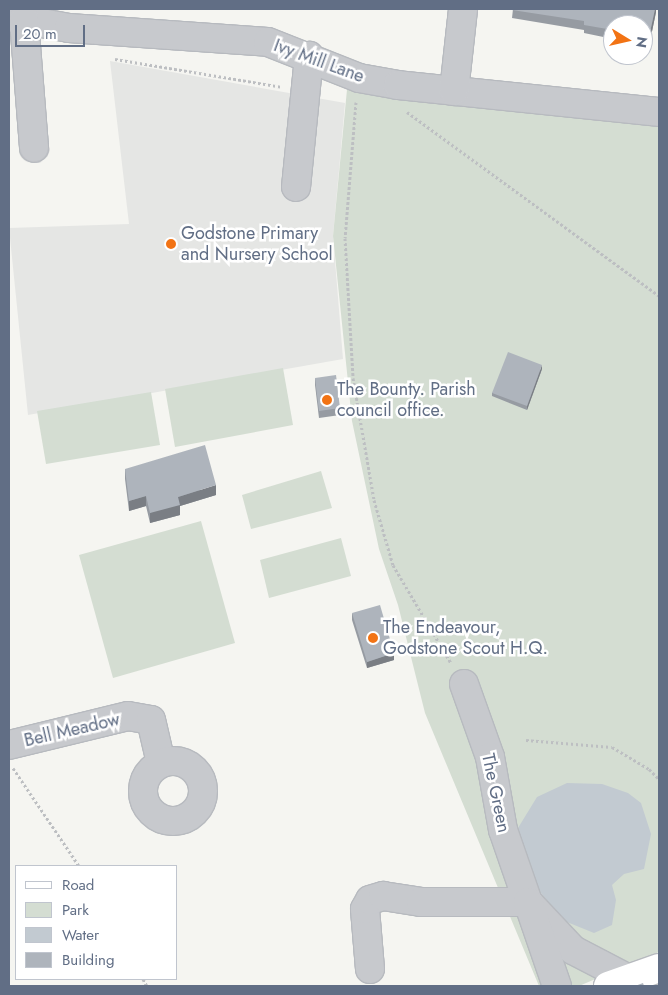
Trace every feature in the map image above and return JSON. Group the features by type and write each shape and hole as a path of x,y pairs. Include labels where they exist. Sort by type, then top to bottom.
{"main road":[{"path":"618,982 659,968"}],"street":[{"path":"454,91 464,9"},
{"path":"16,18 34,148"},
{"name":"Ivy Mill Lane","path":"16,18 69,28 268,42 309,56 359,78 454,91 659,112"},
{"path":"296,187 309,56"},
{"name":"The Green","path":"464,684 490,757 503,830 557,986"},
{"name":"Bell Meadow","path":"9,745 128,716 150,720 161,763"},
{"path":"370,969 365,908 370,900 383,896 421,902 528,902"},
{"name":"The Green","path":"528,902 573,950 618,982"}],"path":[{"path":"104,57 305,91"},
{"path":"359,78 351,136 345,238 353,378 374,500 393,566 464,684"},
{"path":"399,106 659,296"},
{"path":"526,740 612,747 649,769 659,780"},
{"path":"9,762 78,865"}],"shaded area":[{"name":"Godstone Primary and Nursery School","path":"110,61 345,103 333,236 343,359 28,415 9,228 129,224"}],"green space":[{"path":"348,79 659,121 659,952 579,986 539,986 425,713 398,605 379,549 352,421 333,236"},
{"path":"283,368 293,425 175,447 165,389"},
{"path":"151,392 160,445 46,464 37,411"},
{"path":"321,471 332,508 251,529 242,495"},
{"path":"201,521 235,643 113,678 79,555"},
{"path":"341,538 351,576 269,598 260,560"}],"water":[{"path":"567,783 602,784 628,793 641,803 651,834 644,869 624,874 612,885 616,900 612,925 594,933 562,920 541,893 525,861 518,828 537,797"}],"building":[{"path":"655,9 653,18 653,15 603,15 603,28 584,25 584,21 512,10"},
{"path":"508,352 542,365 527,406 492,393"},
{"name":"The Bounty. Parish council office.","path":"336,375 340,408 319,411 315,378"},
{"path":"205,445 216,485 178,497 180,505 150,513 146,496 129,501 125,469"},
{"name":"The Endeavour, Godstone Scout H.Q.","path":"380,605 394,653 367,662 352,613"}],"place":[{"name":"Godstone Primary and Nursery School","path":"171,244"},
{"name":"The Bounty. Parish council office.","path":"327,400"},
{"name":"The Endeavour, Godstone Scout H.Q.","path":"373,638"}]}
